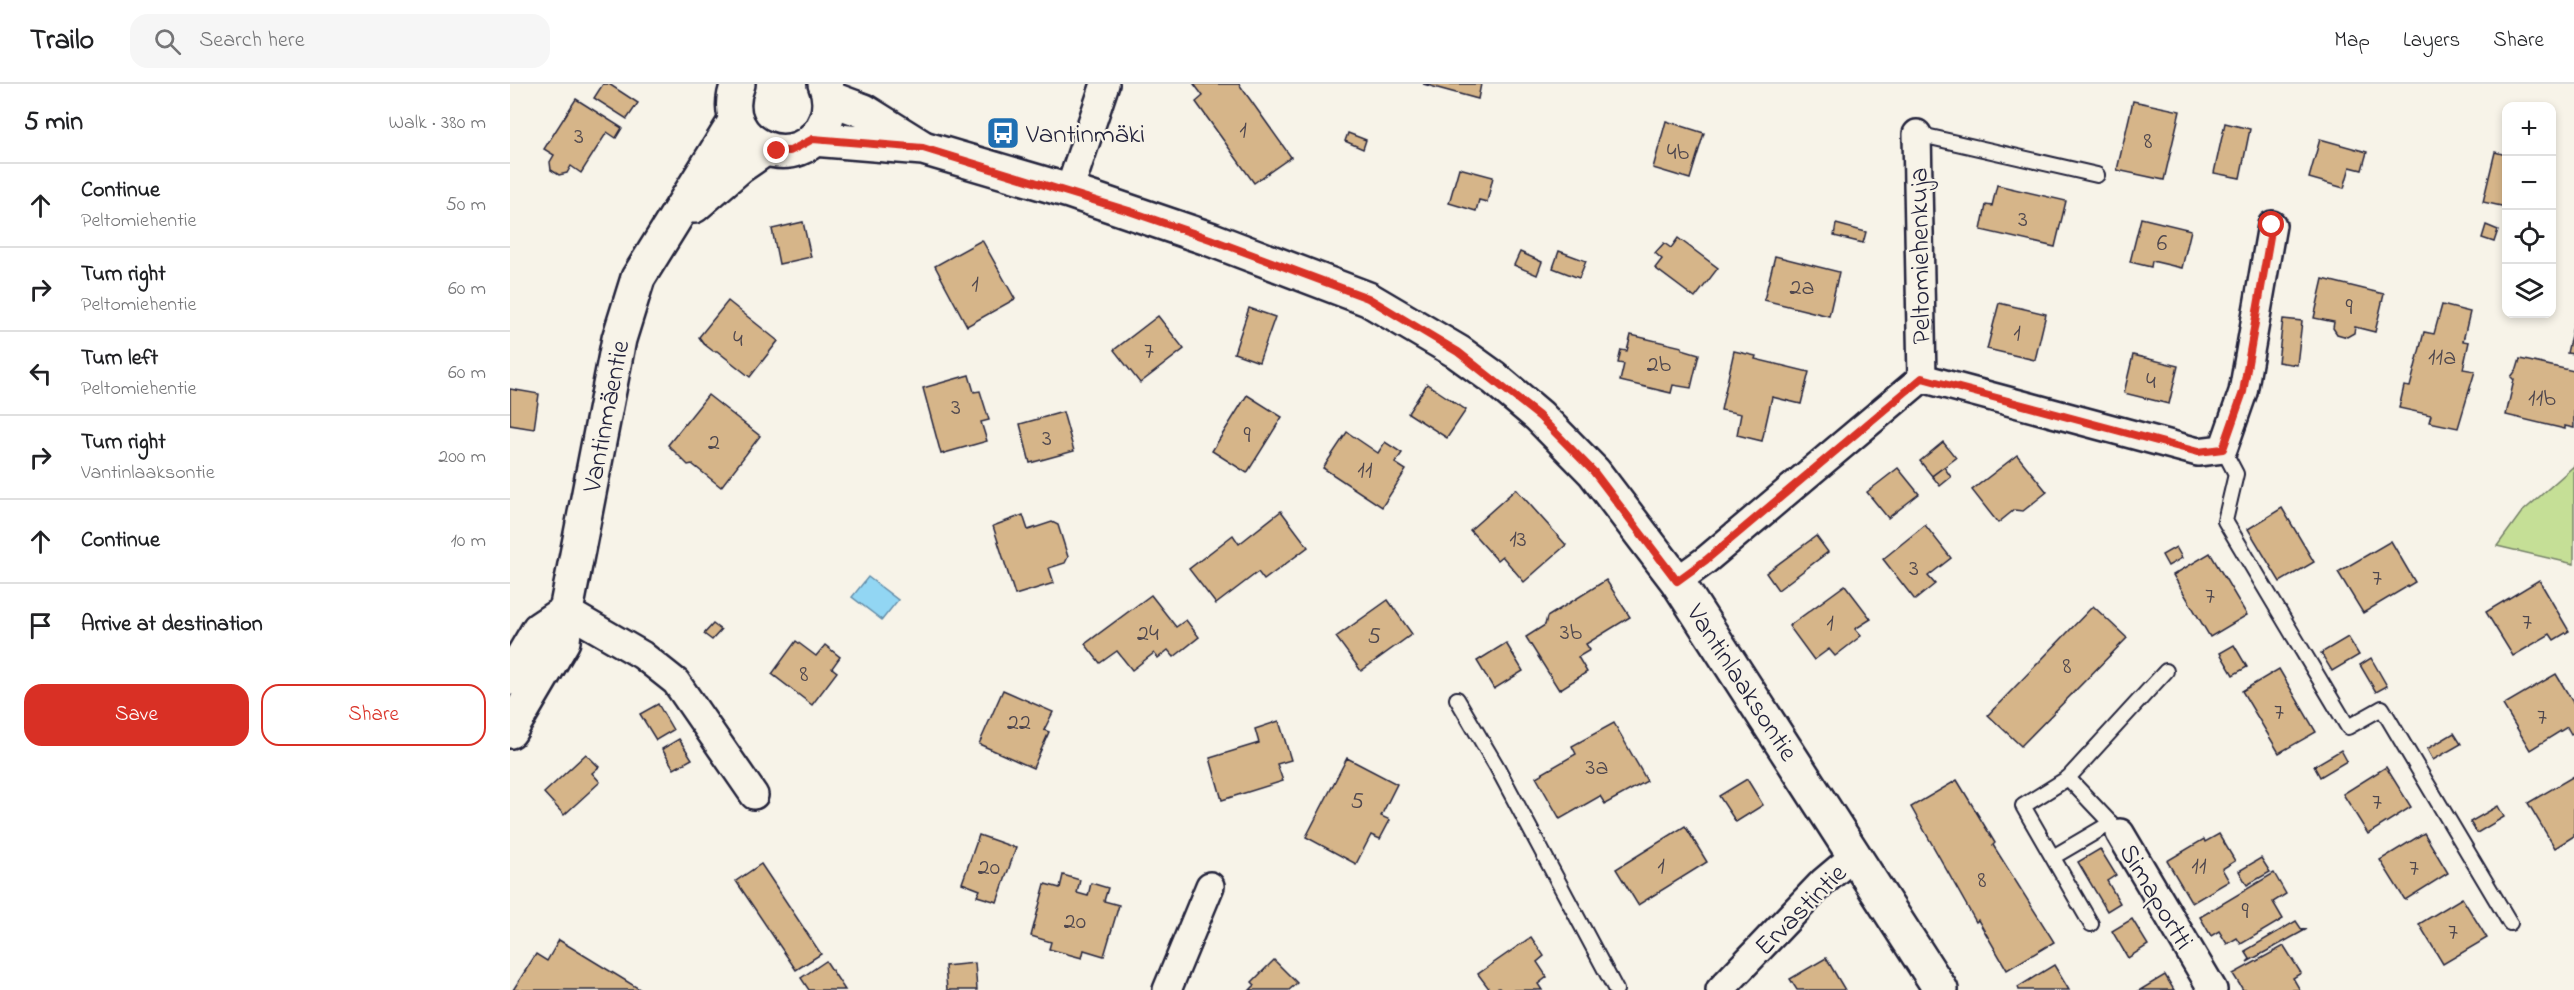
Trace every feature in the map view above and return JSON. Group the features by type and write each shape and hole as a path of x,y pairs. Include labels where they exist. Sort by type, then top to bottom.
{"street":[{"path":"738,84 733,106 742,132 765,149 790,151 813,139 823,128 828,114 827,91"},
{"path":"1069,191 1105,84"},
{"name":"Vantinlaaksontie","path":"827,91 923,148"},
{"name":"Vantinmäentie","path":"510,731 563,641 566,611 619,339 638,278 736,120"},
{"name":"Peltomiehenkuja","path":"1917,134 1922,378"},
{"name":"Vantinlaaksontie","path":"813,139 923,148 1069,191 1210,239 1368,298 1458,352 1529,407 1571,446 1594,472 1677,581 1941,990"},
{"name":"Vantinmäentie","path":"668,228 739,167 765,149"},
{"path":"1677,581 1706,560 1922,378 2198,452 2223,449 2243,392 2272,225"},
{"path":"510,678 539,629 566,611 642,655 676,682 754,795"},
{"name":"Simaportti","path":"2115,828 2213,990"},
{"name":"Ervastintie","path":"1720,990 1823,882 1855,855"},
{"path":"1167,990 1210,886"}],"lane":[{"path":"1917,134 2097,175"},
{"path":"2223,449 2236,474 2225,521 2348,727 2382,708 2510,923"},
{"path":"2091,924 2023,806 2068,778 2166,671"},
{"path":"1457,699 1497,767 1616,990"},
{"path":"2053,857 2115,828 2068,778"}],"green space":[{"path":"2574,466 2574,564 2497,546 2521,513"}],"water":[{"path":"868,577 898,600 882,620 852,597"}],"building":[{"path":"603,84 609,84 638,103 627,119 594,98"},
{"path":"1194,84 1239,84 1291,157 1254,183 1196,102 1203,96"},
{"path":"1423,84 1481,84 1478,99"},
{"path":"576,99 622,128 616,138 607,132 581,173 571,166 567,173 559,175 551,170 550,162 554,155 544,149"},
{"path":"2133,101 2180,111 2164,180 2117,170"},
{"path":"1666,121 1704,133 1690,179 1653,168"},
{"path":"2225,123 2250,129 2240,178 2214,173"},
{"path":"1348,133 1366,140 1363,149 1345,141"},
{"path":"2320,139 2367,152 2362,170 2350,167 2344,188 2309,178"},
{"path":"2495,152 2502,154 2502,206 2483,202"},
{"path":"1459,168 1493,177 1487,202 1479,200 1476,211 1449,203"},
{"path":"1997,185 2066,201 2055,247 1981,230 1986,205 1992,206"},
{"path":"2141,218 2191,230 2182,268 2152,261 2151,267 2130,262"},
{"path":"803,222 811,257 779,264 772,229"},
{"path":"1836,224 1866,232 1863,243 1834,236"},
{"path":"2486,225 2498,230 2494,242 2482,238"},
{"path":"1678,238 1718,268 1695,298 1655,268 1662,259 1655,253 1664,243 1671,248"},
{"path":"982,240 1015,299 967,326 935,266"},
{"path":"1559,251 1586,261 1579,278 1553,268"},
{"path":"1520,252 1542,262 1537,275 1514,265"},
{"path":"1775,256 1839,272 1829,316 1764,300"},
{"path":"2323,279 2384,294 2375,332 2355,327 2354,333 2347,337 2337,334 2333,328 2334,322 2314,318"},
{"path":"728,301 778,341 750,377 717,351 713,351 704,344 699,337"},
{"path":"1999,303 2046,314 2035,360 1987,349"},
{"path":"2442,305 2470,312 2463,341 2469,342 2463,369 2475,371 2458,428 2429,422 2431,415 2399,408 2404,386 2410,387 2424,332 2434,334"},
{"path":"1249,308 1275,317 1259,362 1234,353"},
{"path":"1158,316 1184,349 1140,383 1114,350"},
{"path":"2283,319 2302,321 2297,365 2278,362"},
{"path":"2574,322 2574,354 2567,353"},
{"path":"1631,335 1682,347 1682,349 1699,354 1691,388 1673,385 1671,393 1620,381 1624,364 1618,363 1621,350 1627,351"},
{"path":"1734,351 1756,356 1755,359 1809,372 1801,404 1772,397 1762,441 1737,435 1741,414 1721,410"},
{"path":"2133,355 2178,366 2169,404 2124,393"},
{"path":"2520,359 2574,371 2574,428 2565,426 2565,429 2506,415 2514,380 2511,377"},
{"path":"969,375 974,392 980,391 989,420 981,422 987,441 941,454 923,388"},
{"path":"1427,384 1466,410 1447,438 1408,413"},
{"path":"510,389 539,394 534,429 510,425"},
{"path":"708,395 760,436 721,487 692,464 688,465 668,445"},
{"path":"1247,395 1282,417 1247,473 1212,451"},
{"path":"1063,412 1074,451 1030,463 1020,424"},
{"path":"1347,432 1378,453 1385,442 1402,453 1395,463 1406,470 1382,507 1323,468"},
{"path":"1943,442 1956,458 1932,476 1920,461"},
{"path":"2017,455 2047,492 2023,511 2014,510 1998,523 1972,490"},
{"path":"1944,467 1951,477 1940,486 1932,476"},
{"path":"1898,468 1919,494 1888,518 1867,492"},
{"path":"1516,489 1566,545 1524,582 1502,556 1497,560 1470,530"},
{"path":"2282,508 2314,562 2280,582 2248,529"},
{"path":"1281,511 1308,547 1264,580 1258,572 1216,604 1189,569 1233,535 1239,544"},
{"path":"1023,515 1028,530 1052,522 1058,525 1068,557 1065,563 1049,568 1054,583 1015,595 993,526"},
{"path":"1925,525 1951,558 1928,576 1935,584 1915,600 1883,559"},
{"path":"1816,536 1828,552 1778,590 1766,573"},
{"path":"2391,541 2415,582 2363,613 2338,572"},
{"path":"2176,547 2182,558 2168,566 2162,555"},
{"path":"2210,553 2247,615 2210,637 2173,575"},
{"path":"1606,580 1630,617 1586,644 1590,650 1578,657 1587,672 1559,690 1526,637 1545,625 1547,617"},
{"path":"2539,580 2569,631 2554,640 2550,634 2513,656 2486,612"},
{"path":"1845,585 1871,619 1855,629 1861,636 1835,656 1829,649 1814,660 1789,626"},
{"path":"1151,595 1176,627 1186,620 1199,637 1174,657 1168,650 1158,658 1154,653 1132,670 1117,651 1100,663 1085,644"},
{"path":"1388,600 1412,634 1361,671 1336,637"},
{"path":"2093,606 2127,638 2021,746 1988,715"},
{"path":"713,624 721,630 712,640 704,634"},
{"path":"2348,637 2359,655 2332,671 2321,653"},
{"path":"796,641 816,656 825,645 840,657 832,668 837,672 812,705 772,674"},
{"path":"1506,643 1523,671 1494,689 1477,661"},
{"path":"2234,645 2247,667 2233,675 2220,653"},
{"path":"2371,658 2387,686 2376,692 2360,665"},
{"path":"2279,669 2316,732 2279,753 2242,691"},
{"path":"2556,674 2574,704 2574,732 2571,734 2567,727 2530,750 2503,705"},
{"path":"1003,690 1053,712 1044,730 1049,732 1033,768 979,744"},
{"path":"658,704 673,730 656,740 640,714"},
{"path":"1279,721 1291,760 1277,764 1283,781 1222,800 1210,758 1259,743 1255,729"},
{"path":"1614,723 1647,781 1605,804 1600,796 1560,819 1536,777 1576,754 1572,746"},
{"path":"2454,733 2461,744 2433,760 2427,749"},
{"path":"679,739 692,759 674,769 662,749"},
{"path":"2341,750 2347,761 2320,777 2314,766"},
{"path":"586,754 599,767 592,773 600,782 564,815 544,793"},
{"path":"1347,758 1397,784 1381,816 1390,820 1380,839 1371,835 1356,864 1306,837"},
{"path":"2386,767 2411,807 2368,834 2343,794"},
{"path":"2574,776 2574,836 2555,848 2528,803"},
{"path":"1747,779 1763,805 1736,822 1719,796"},
{"path":"1957,780 1995,843 1993,845 2054,942 2007,970 1978,920 1976,922 1911,807"},
{"path":"2498,806 2504,817 2477,833 2470,822"},
{"path":"1685,826 1707,862 1638,905 1616,869"},
{"path":"2424,833 2448,873 2405,900 2380,860"},
{"path":"2219,834 2235,861 2222,869 2229,881 2192,903 2167,861 2204,839 2205,842"},
{"path":"979,835 1016,848 997,902 977,896 980,890 962,883"},
{"path":"2100,849 2116,875 2107,881 2120,903 2107,911 2078,862"},
{"path":"2261,858 2270,872 2247,885 2239,871"},
{"path":"761,864 821,954 796,970 736,881"},
{"path":"2274,873 2286,894 2273,902 2283,919 2241,944 2237,938 2227,944 2219,931 2211,936 2200,917"},
{"path":"1063,875 1080,880 1077,893 1088,896 1091,883 1108,888 1104,901 1119,905 1104,956 1084,950 1082,958 1049,949 1051,942 1031,936 1045,884 1060,888"},
{"path":"2462,898 2487,938 2443,964 2419,924"},
{"path":"2132,919 2148,945 2128,958 2112,931"},
{"path":"2296,921 2302,930 2307,929 2247,962 2250,959 2245,951"},
{"path":"1531,937 1544,956 1537,962 1547,977 1538,984 1542,990 1501,990 1499,988 1490,990 1478,974"},
{"path":"559,940 641,990 513,990 536,954 547,961"},
{"path":"2284,946 2301,973 2293,978 2300,990 2243,990 2233,974"},
{"path":"1826,958 1845,990 1797,990 1790,979"},
{"path":"1274,960 1297,983 1289,990 1250,990 1255,985 1252,982"},
{"path":"826,961 845,990 809,990 801,978"},
{"path":"975,963 977,990 947,990 945,966"},
{"path":"2054,965 2069,990 2019,990 2018,987"},
{"path":"2165,975 2174,990 2140,990"}],"place":[{"name":"Vantinmäki","path":"1003,133"}],"route":[{"path":"777,151 790,151 802,147 813,139 923,148 1129,211 1368,298 1458,352 1494,378 1539,416 1571,446 1594,472 1677,581 1706,560 1922,378 2198,452 2223,449 2243,392 2272,225"}]}
